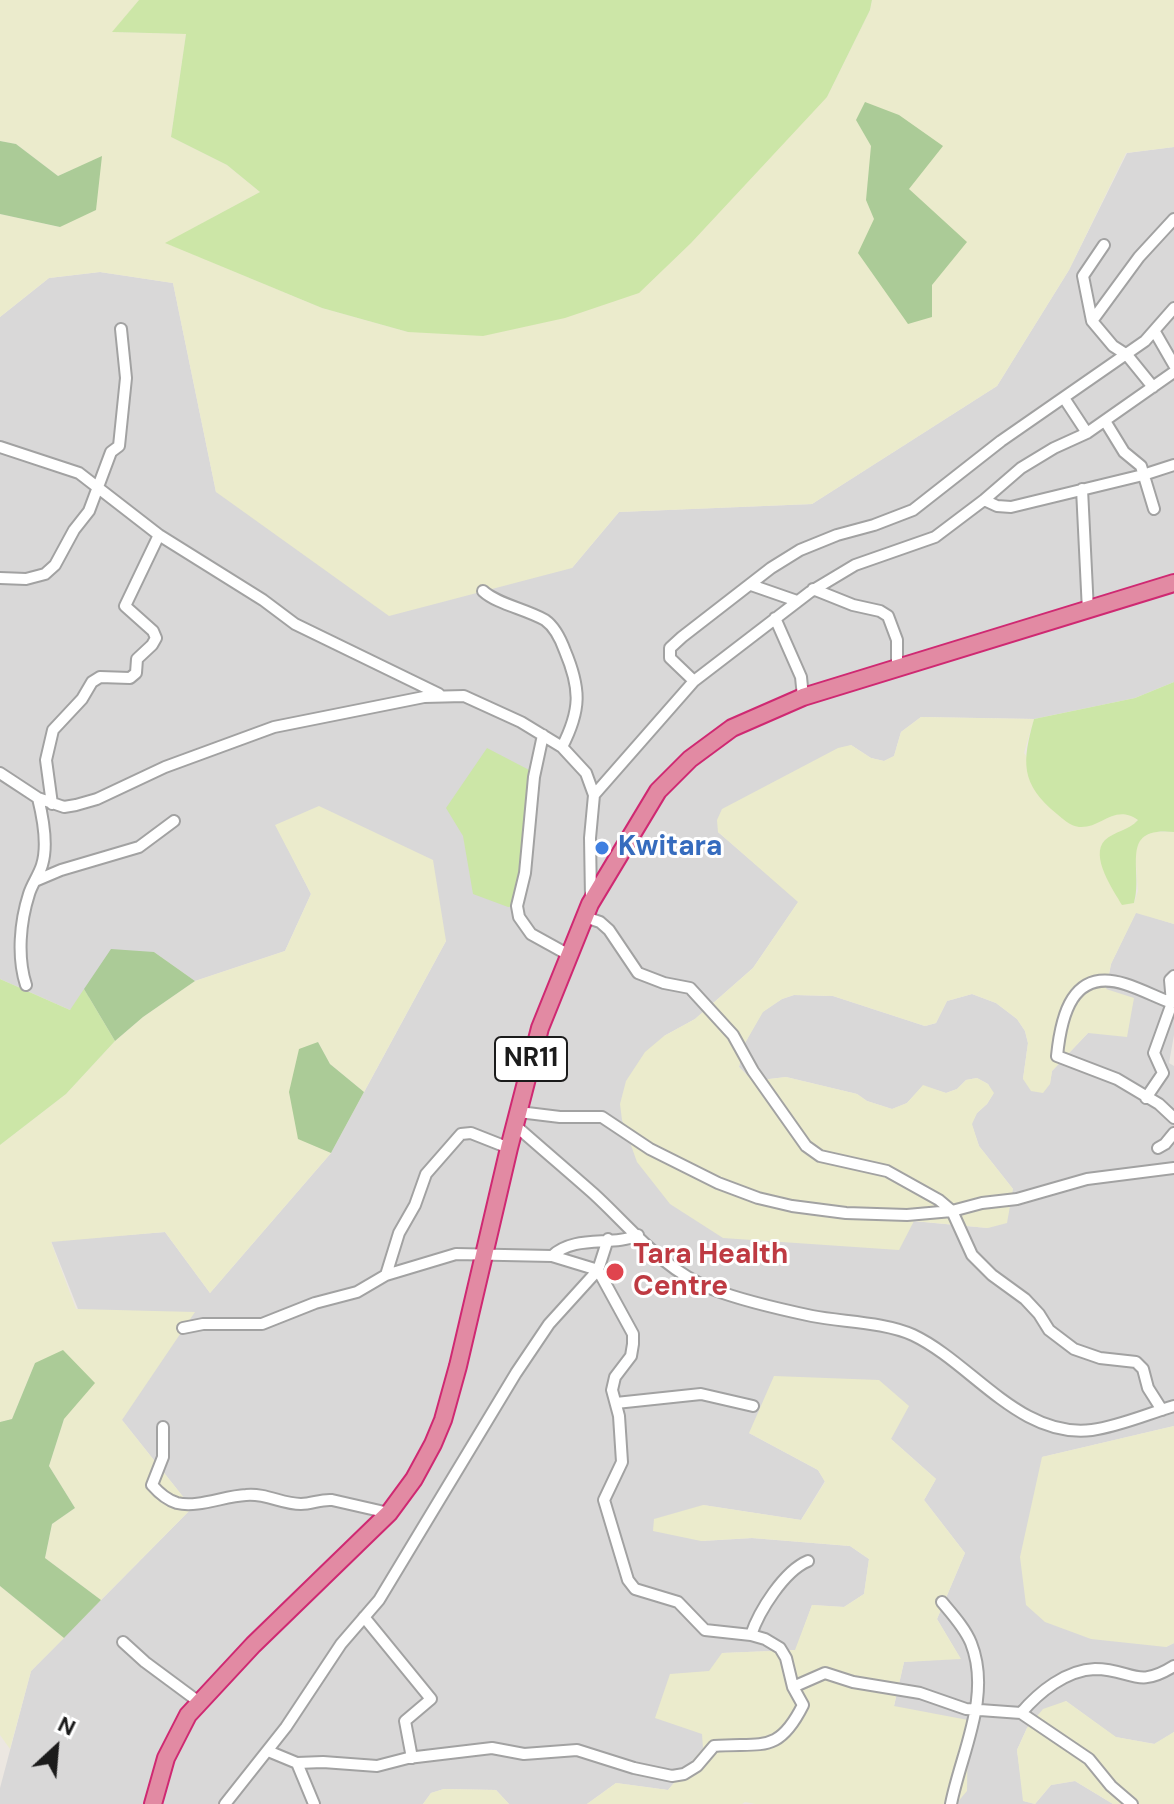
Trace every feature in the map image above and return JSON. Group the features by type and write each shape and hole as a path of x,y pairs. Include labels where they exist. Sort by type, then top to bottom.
{"highway":[{"name":"NR11","path":"153,1804 171,1745 188,1715 253,1645 389,1513 414,1479 443,1420 540,1028 587,910 658,791 690,759 732,728 803,697 1174,583"}],"street":[{"path":"1092,321 1139,257 1174,219"},
{"path":"1104,245 1083,276 1092,321 1113,346 1127,355 1153,387"},
{"path":"694,681 670,658 670,648 771,568 800,550 913,510 958,473 1127,355 1155,332 1174,308"},
{"path":"0,578 26,579 45,574 55,565 74,530 89,511 111,452 119,446 126,378 121,329"},
{"path":"1155,332 1174,365"},
{"path":"594,795 694,681 813,589 855,565 935,537 1021,468 1087,433 1174,372"},
{"path":"1064,398 1087,433"},
{"path":"1105,421 1124,452 1141,466 1154,509"},
{"path":"0,447 79,473 159,535 263,600 295,624 441,695"},
{"path":"984,500 997,506 1011,507 1174,465"},
{"path":"1082,489 1088,611"},
{"path":"52,804 46,760 53,730 82,699 92,682 100,677 130,678 136,673 137,659 156,638 153,631 125,606 159,535"},
{"path":"751,585 797,601"},
{"path":"813,589 888,616 897,640 897,667"},
{"path":"483,591 491,598 549,623 560,639 574,672 577,690 575,718 562,747"},
{"path":"775,618 801,677 803,697"},
{"path":"0,773 38,798 64,807 97,799 165,767 274,727 333,713 441,695 464,696 483,702 562,747 586,773 594,795 590,838 592,880 587,910 609,930 638,973 664,983 690,988 733,1035 753,1071 806,1146 820,1156 887,1171 924,1189 952,1211 966,1246 982,1267 1025,1299 1049,1330 1074,1349 1100,1358 1136,1362 1143,1369 1148,1388 1162,1410"},
{"path":"543,735 534,777 525,873 517,906 519,917 531,934 569,955"},
{"path":"26,985 19,965 29,893 43,860 44,827 38,798"},
{"path":"35,881 139,847 174,821"},
{"path":"1146,1098 1163,1073 1154,1053 1172,1003 1170,980 1174,976"},
{"path":"1172,1003 1122,983 1103,982 1083,986 1064,1014 1057,1056 1117,1079 1174,1118"},
{"path":"517,1119 602,1117 669,1160 718,1183 780,1203 846,1213 907,1215 952,1211 982,1203 1017,1199 1087,1179 1174,1168"},
{"path":"517,1119 638,1235 685,1276 708,1287 812,1316 912,1335 1019,1410 1062,1429 1094,1430 1174,1406"},
{"path":"386,1275 399,1233 415,1205 426,1174 461,1134 471,1133 509,1148"},
{"path":"1158,1148 1174,1133"},
{"path":"552,1256 565,1245 608,1239 628,1240 638,1235"},
{"path":"225,1804 268,1751 341,1644 400,1568 471,1445 532,1348 549,1324 598,1270 608,1239"},
{"path":"183,1328 214,1324 262,1324 315,1303 357,1292 386,1275 456,1254 552,1256 598,1270 633,1334 631,1356 615,1377 612,1390 619,1416 622,1462 604,1500 631,1586 678,1602 705,1630 751,1635 780,1648 786,1658 793,1687 803,1705 793,1725 773,1743 714,1746 697,1766 684,1774 658,1774 577,1750 524,1754 492,1748 412,1758 377,1766 297,1763 268,1751"},
{"path":"616,1403 701,1394 753,1406"},
{"path":"163,1427 163,1457 152,1485 159,1493 176,1502 189,1504 248,1494 303,1504 332,1500 389,1513"},
{"path":"751,1635 787,1574 808,1561"},
{"path":"942,1602 972,1645 977,1677 975,1710 951,1804"},
{"path":"364,1617 431,1699 405,1721 412,1758"},
{"path":"123,1642 199,1702"},
{"path":"1021,1713 1047,1687 1075,1673 1094,1669 1144,1679 1174,1666"},
{"path":"793,1687 820,1674 832,1674 853,1682 920,1693 975,1710 1021,1713 1089,1759 1111,1786 1132,1804"},
{"path":"297,1763 314,1804"}],"shaded area":[{"path":"1174,147 1174,682 1135,698 1034,719 921,717 901,732 894,756 884,761 871,758 851,745 718,832 799,901 753,968 695,1019 664,1036 913,1221 987,1228 1013,1189 979,1146 971,1123 993,1094 988,1084 977,1078 966,1080 957,1089 946,1093 923,1086 907,1103 892,1109 867,1101 857,1094 786,1077 753,1081 739,1067 745,1043 762,1012 794,995 833,996 925,1026 936,1023 947,1001 972,994 996,1003 1017,1019 1025,1031 1028,1043 1023,1079 1050,1083 1052,1071 1088,1033 1106,990 1111,964 1136,912 1174,924 1174,1035 1169,1063 1174,1066 1174,1426 1042,1457 1166,1647 1174,1643 1174,1732 1155,1744 1115,1737 1066,1701 1027,1728 1017,1750 1024,1801 1035,1804 956,1804 894,1706 904,1662 960,1658 937,1619 965,1553 924,1500 936,1479 891,1439 749,1433 818,1470 825,1481 801,1520 703,1505 701,1541 752,1538 850,1546 869,1559 864,1594 844,1607 812,1605 796,1650 723,1653 703,1734 704,1748 668,1790 616,1783 587,1804 509,1804 496,1790 444,1789 431,1793 423,1804 0,1804 0,1788 31,1671 192,1508 122,1420 51,1241 165,1232 210,1293 331,1153 446,941 276,825 311,894 285,951 195,981 154,952 70,1010 0,979 0,317 49,278 100,272 173,283 216,492 572,568 619,512 812,504 997,386 1069,270 1127,153"},
{"path":"1075,1781 1113,1804 1035,1804 1051,1785"}],"green space":[{"path":"0,0 139,0 113,32 186,34 171,137 227,165 260,192 166,243 322,308 408,332 827,97 872,0 1174,0 1174,147 1126,153 1069,270 997,386 812,504 619,512 572,568 389,616 216,492 173,283 100,272 49,278 0,317 0,214 60,227 102,157 58,176 16,144 0,141"},
{"path":"139,0 872,0 827,97 691,243 639,293 565,318 483,336 408,332 322,308 165,243 260,192 227,165 171,137 186,34 112,32"},
{"path":"865,102 899,115 943,146 909,189 967,242 932,285 932,317 908,324 858,253 874,219 866,200 871,146 856,120"},
{"path":"0,141 16,144 58,176 102,156 96,210 60,227 0,214"},
{"path":"1174,682 1174,832 1156,832 1145,836 1139,843 1134,903 1122,905 1104,873 1101,847 1109,837 1138,820 1122,814 1079,827 1064,820 1036,793 1030,782 1026,760 1030,734 1034,719 1135,698"},
{"path":"921,717 1034,719 1024,753 1080,827 1117,814 1129,813 1138,820 1128,830 1105,840 1134,903 1138,891 1135,851 1141,838 1152,832 1174,832 1174,924 1136,913 1111,964 1106,989 1134,998 1127,1037 1088,1033 1052,1071 1050,1084 1043,1093 1031,1091 1023,1079 1028,1043 1017,1019 996,1003 972,994 947,1001 936,1023 925,1026 833,996 794,995 763,1012 745,1043 739,1067 753,1081 786,1077 857,1094 867,1101 892,1109 907,1103 923,1085 946,1093 957,1089 966,1080 977,1078 988,1084 994,1093 972,1124 979,1146 1013,1189 1007,1223 988,1228 914,1221 899,1250 723,1238 670,1204 637,1162 622,1120 620,1104 626,1081 645,1052 664,1036 695,1019 753,968 798,902 718,832 717,820 722,809 838,748 851,745 871,758 884,761 894,756 901,732"},
{"path":"487,748 535,773 517,906 508,907 473,894 463,836 446,808"},
{"path":"319,806 433,860 446,941 364,1092 330,1064 318,1042 298,1138 331,1153 210,1293 165,1232 51,1242 76,1309 195,1312 122,1420 192,1508 101,1600 45,1558 52,1524 75,1508 49,1466 64,1419 35,1363 12,1419 0,1422 0,1145 66,1094 115,1041 143,1017 195,981 285,951 311,894 275,825"},
{"path":"111,949 154,952 195,981 115,1041 84,989"},
{"path":"0,979 70,1010 84,989 115,1041 66,1094 0,1145"},
{"path":"318,1042 330,1064 364,1092 331,1153 298,1139 289,1092 299,1049"},
{"path":"63,1350 95,1383 64,1419 49,1466 75,1508 52,1524 45,1558 101,1600 64,1638 0,1586 0,1422 12,1419 35,1363"},
{"path":"774,1376 879,1380 909,1406 891,1439 936,1479 924,1500 965,1553 937,1619 961,1659 904,1662 894,1706 968,1720 967,1791 956,1804 587,1804 616,1783 668,1790 703,1748 702,1734 655,1718 670,1674 709,1671 722,1653 795,1650 812,1605 844,1607 864,1594 869,1559 850,1546 752,1538 701,1541 653,1531 654,1519 703,1505 801,1520 825,1482 818,1470 749,1433"},
{"path":"1174,1426 1174,1643 1166,1647 1091,1639 1045,1622 1026,1605 1020,1557 1042,1457"},
{"path":"0,1586 64,1638 31,1671 10,1749 0,1735"},
{"path":"1066,1701 1116,1737 1154,1744 1174,1732 1174,1804 1113,1804 1075,1781 1051,1785 1035,1804 1023,1801 1017,1750 1027,1728 1043,1709"},
{"path":"444,1789 496,1790 509,1804 423,1804 431,1793"}],"place":[{"name":"Kwitara","path":"602,848"},
{"name":"Tara Health Centre","path":"615,1272"}]}
